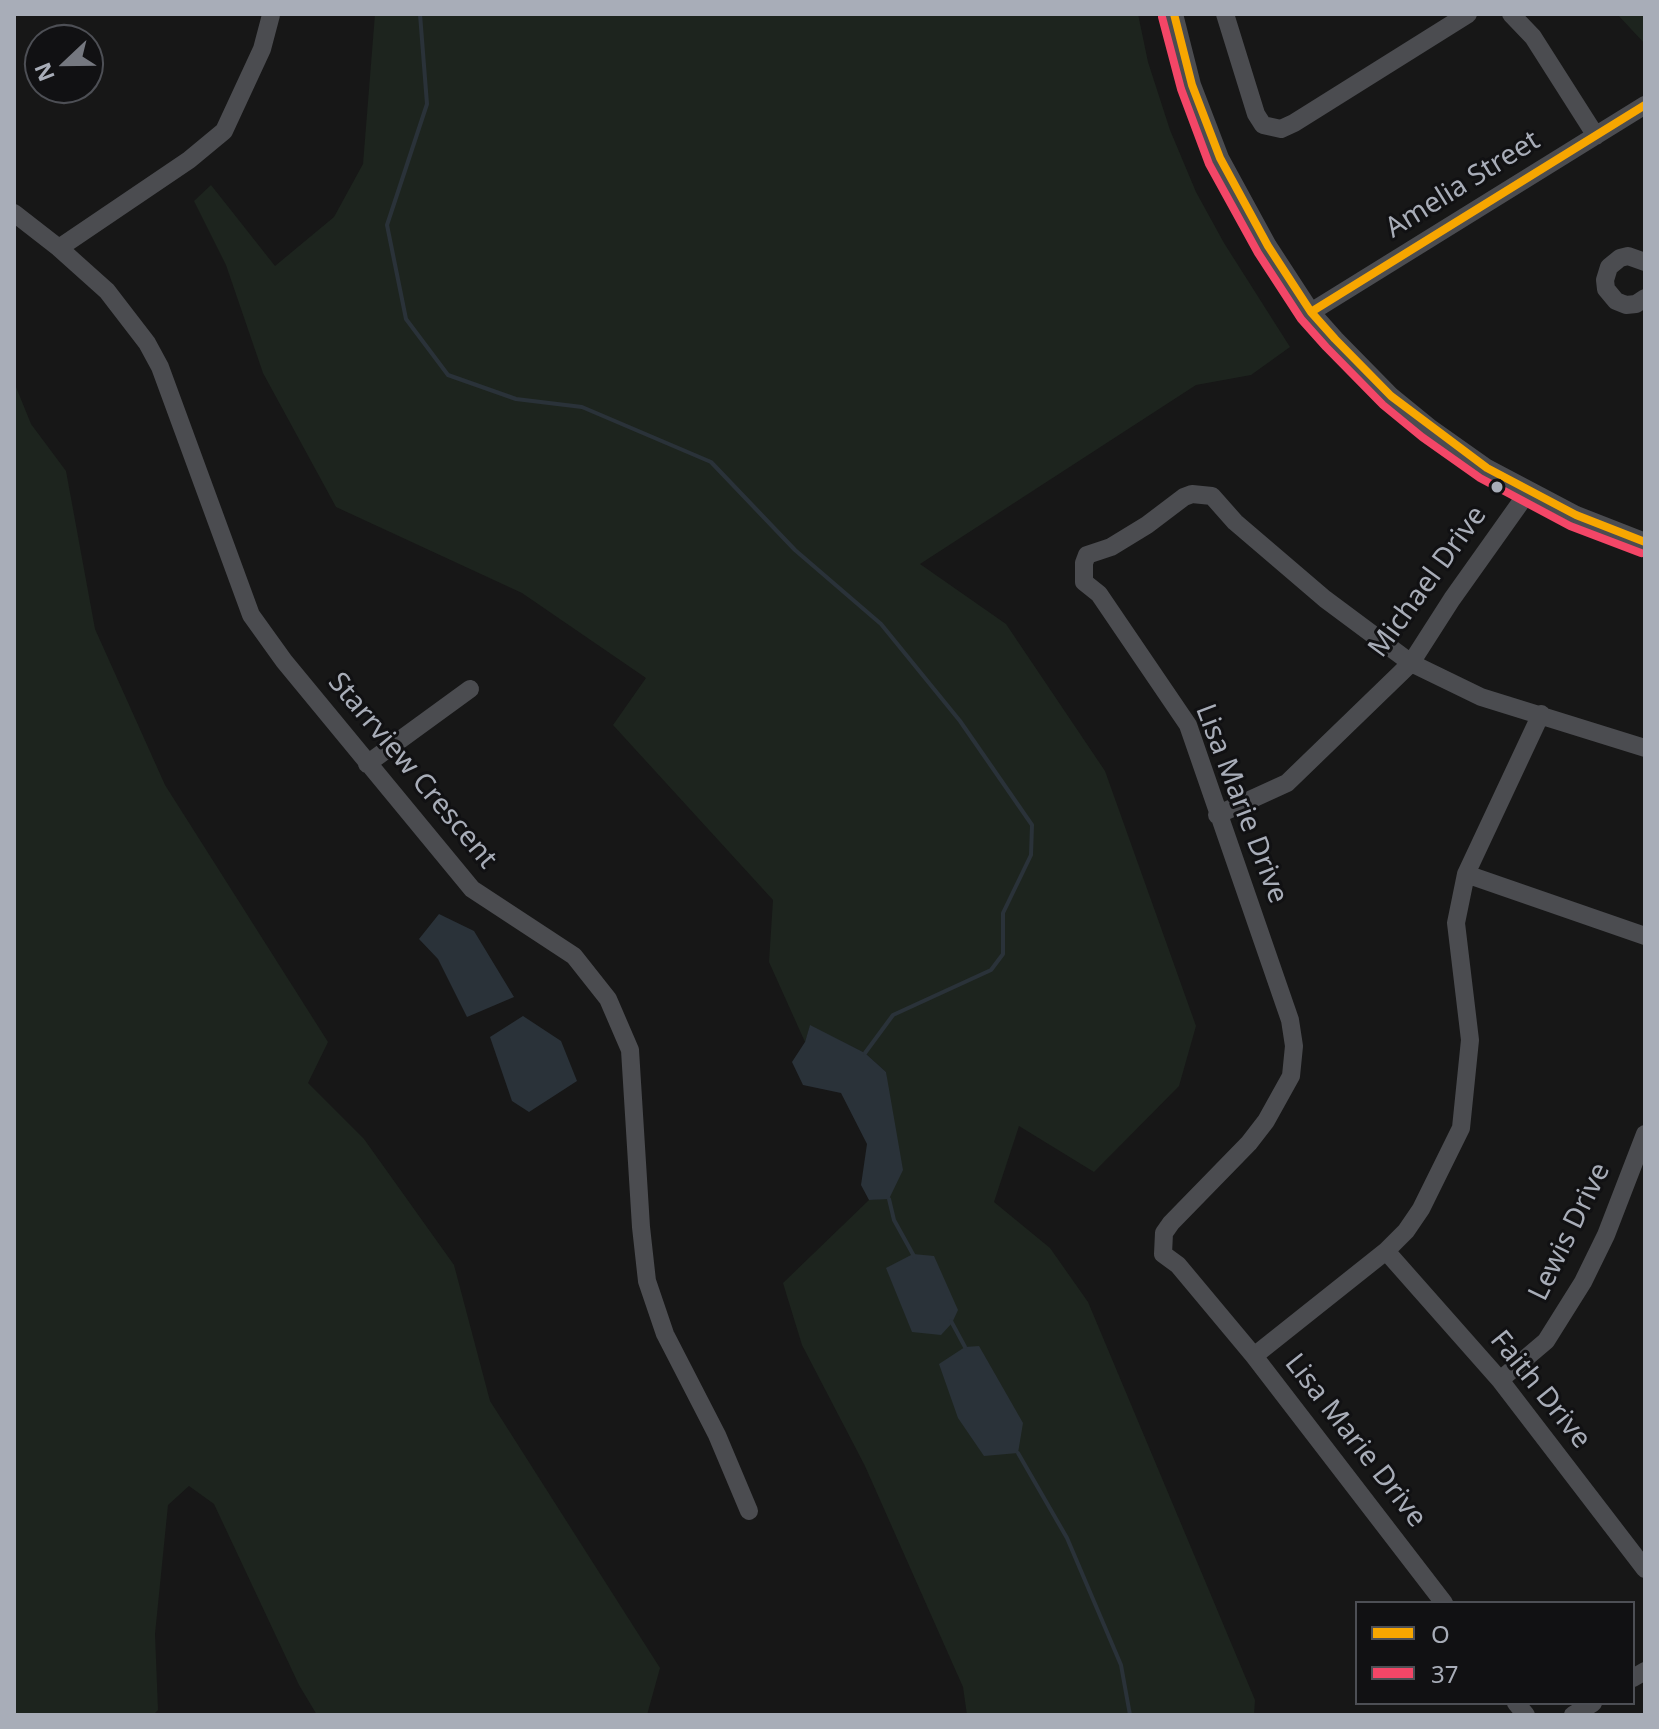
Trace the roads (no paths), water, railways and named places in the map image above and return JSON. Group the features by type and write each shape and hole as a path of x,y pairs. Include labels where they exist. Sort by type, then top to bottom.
{"street":[{"path":"1174,14 1192,85 1220,158 1268,246 1311,312 1363,370 1429,427 1487,468 1587,520 1645,542"},
{"path":"1225,14 1256,114 1263,125 1281,129 1468,14"},
{"path":"1511,14 1533,37 1596,136"},
{"path":"59,248 189,160 224,131 262,49 271,15"},
{"name":"Amelia Street","path":"1311,312 1645,105"},
{"name":"Starrview Crescent","path":"14,213 107,291 147,343 160,367 251,615 284,661 472,889 574,956 608,999 630,1050 647,1281 665,1334 717,1435 749,1511"},
{"path":"1645,262 1628,256 1620,258 1609,267 1605,280 1610,295 1616,301 1626,305 1636,304 1645,298"},
{"name":"Michael Drive","path":"1217,815 1287,783 1411,663 1528,492"},
{"name":"Lisa Marie Drive","path":"1442,1601 1254,1356 1178,1265 1163,1254 1164,1233 1249,1143 1283,1095 1291,1076 1294,1046 1290,1020 1188,725 1099,594 1084,582 1082,576 1087,555 1111,547 1184,497 1192,494 1212,496 1235,522 1325,599 1411,663 1481,697 1645,748"},
{"path":"367,764 470,689"},
{"path":"1254,1356 1386,1251 1406,1231 1421,1209 1461,1128 1470,1040 1456,923 1466,874 1541,714"},
{"path":"1466,874 1645,936"},
{"name":"Lewis Drive","path":"1500,1380 1546,1341 1583,1282 1606,1235 1645,1134"},
{"name":"Faith Drive","path":"1386,1251 1500,1380 1645,1569"}],"waterway":[{"path":"420,14 427,104 387,225 406,319 448,375 516,399 582,407 711,462 795,550 881,624 960,721 1032,825 1031,855 1003,913 1003,954 991,970 893,1015 865,1053"},
{"path":"889,1199 894,1220 915,1258"},
{"path":"951,1321 965,1347"},
{"path":"1018,1453 1067,1538 1121,1665 1130,1715"}]}
